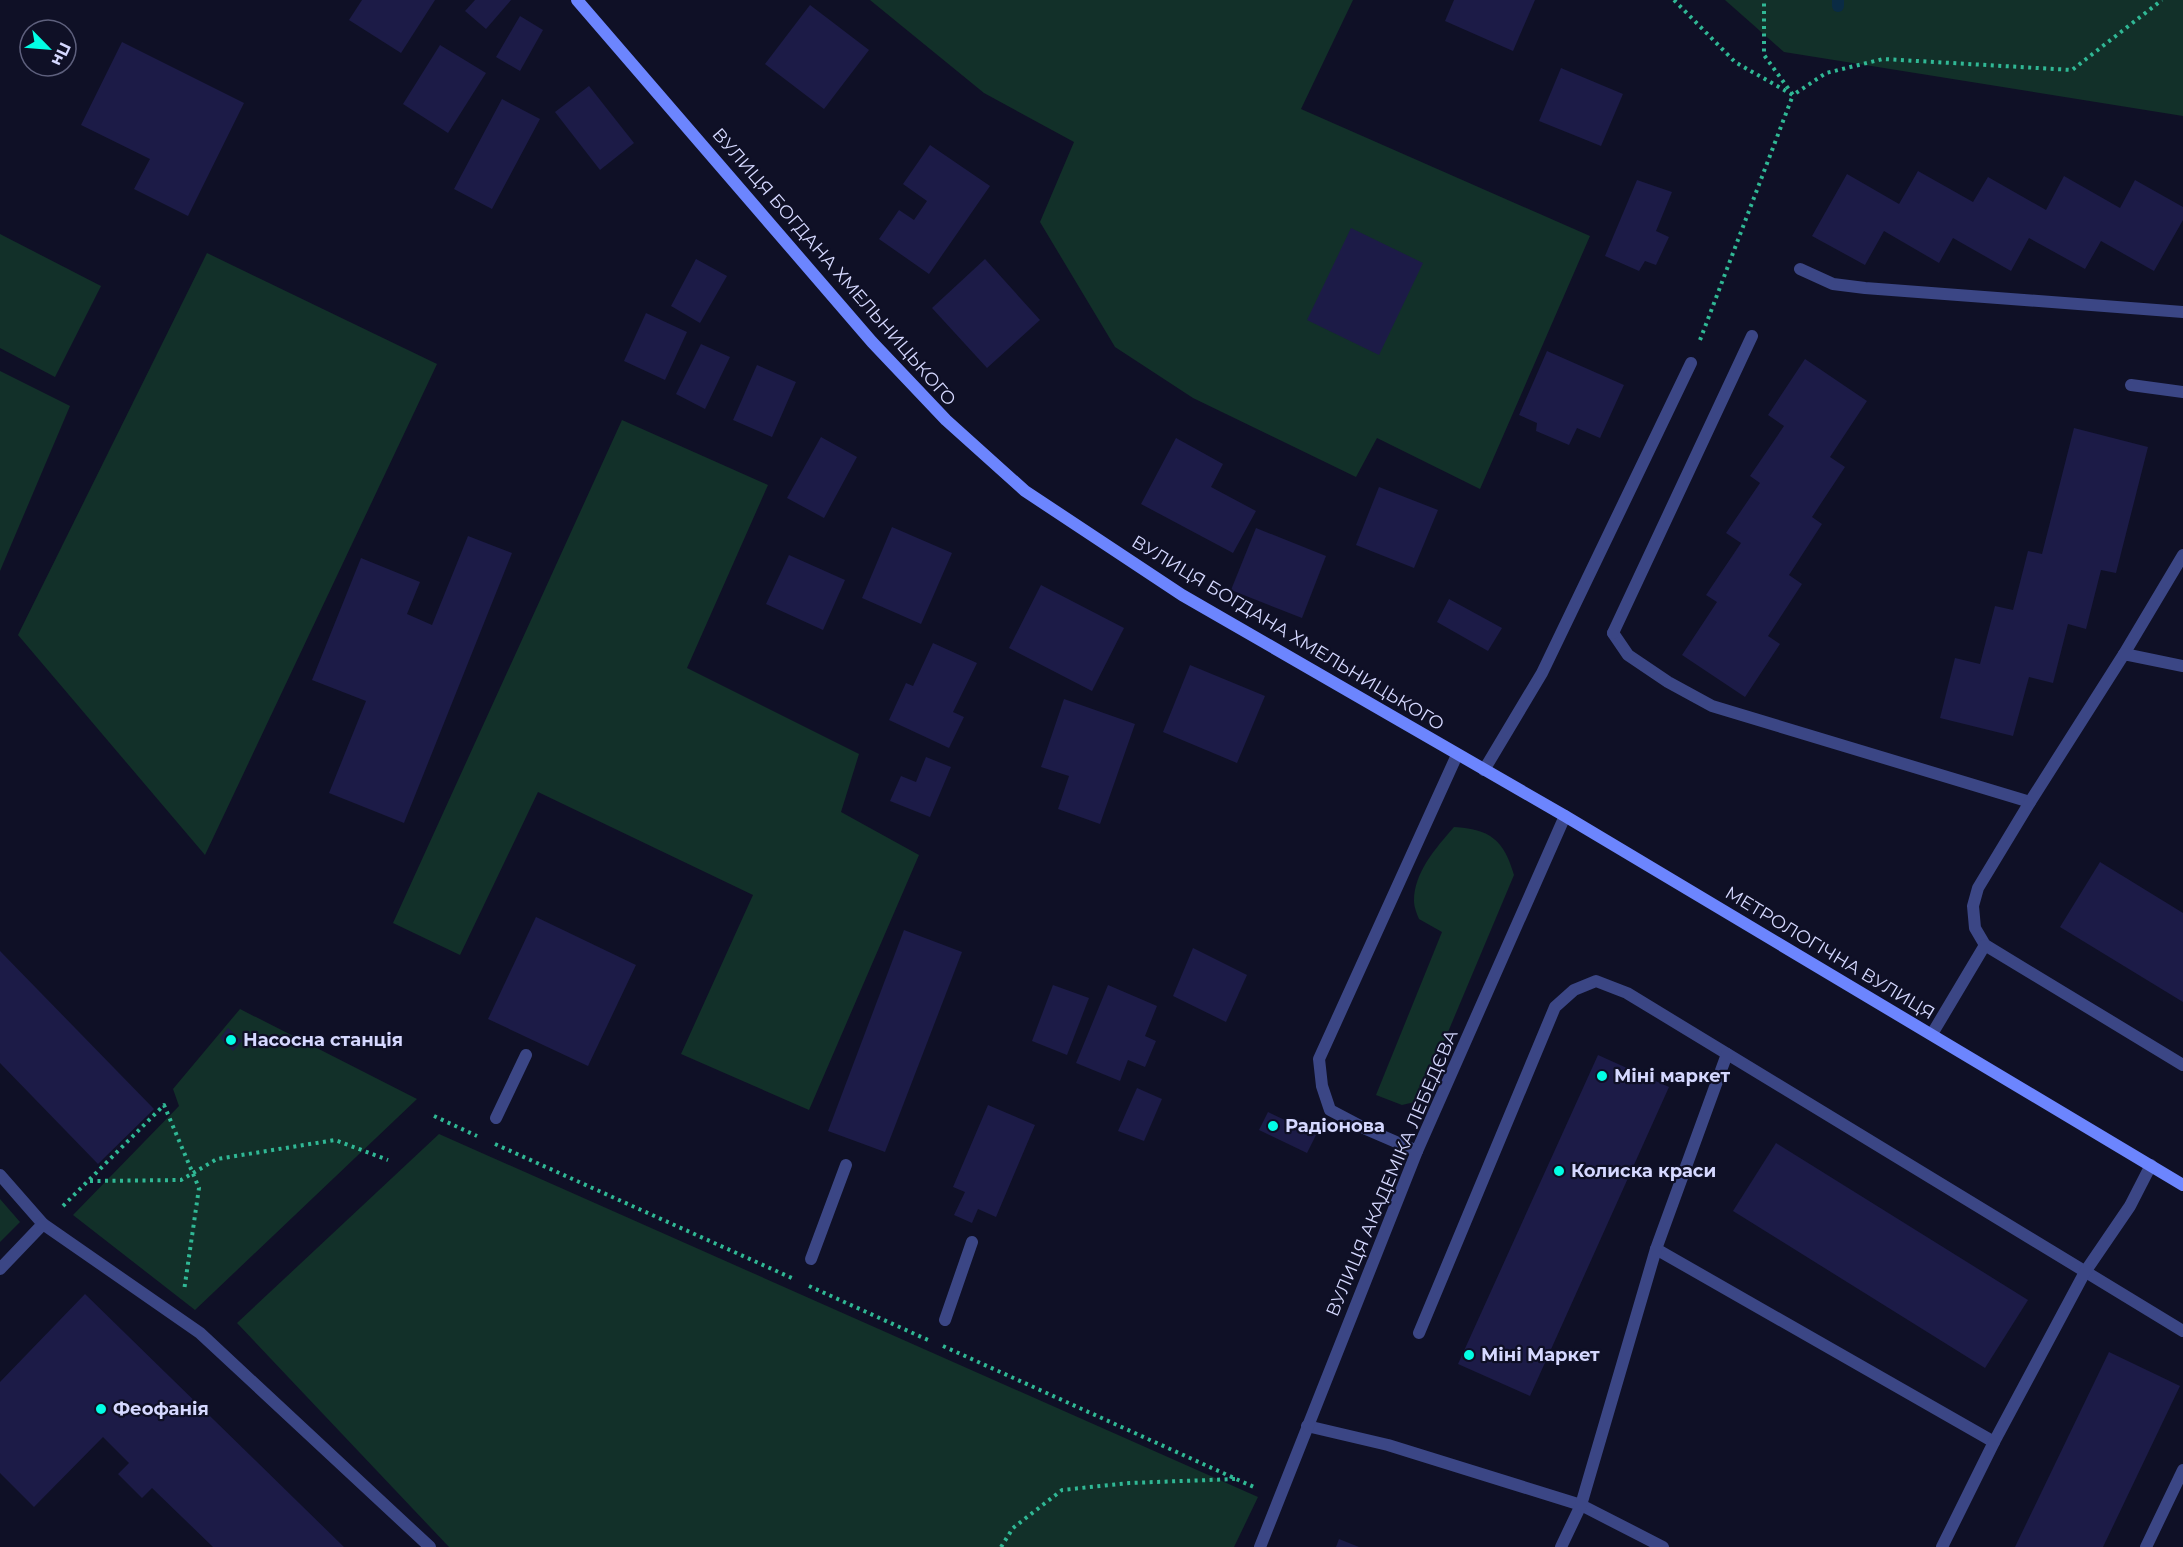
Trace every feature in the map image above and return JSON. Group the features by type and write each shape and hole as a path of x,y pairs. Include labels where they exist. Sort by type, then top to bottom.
{"street":[{"name":"ВУЛИЦЯ БОГДАНА ХМЕЛЬНИЦЬКОГО","path":"577,0 872,342 946,420 1024,491 1182,595 1457,755"},
{"path":"1800,269 1833,284 1865,288 2183,312"},
{"path":"1752,336 1612,633 1628,655 1668,682 1713,706 2030,802"},
{"path":"1484,770 1542,673 1691,363"},
{"path":"2131,385 2183,392"},
{"path":"2183,555 1978,888 1973,906 1975,928 1985,945 2183,1065"},
{"path":"2124,654 2183,666"},
{"name":"МЕТРОЛОГІЧНА ВУЛИЦЯ","path":"1457,755 1565,816 2183,1185"},
{"path":"1418,1151 1366,1129 1330,1110 1322,1086 1320,1059 1457,755"},
{"name":"ВУЛИЦЯ АКАДЕМІКА ЛЕБЕДЄВА","path":"1260,1547 1418,1151 1565,816"},
{"path":"1932,1034 1985,945"},
{"path":"1419,1333 1555,1007 1574,990 1596,981 1627,993 2183,1331"},
{"path":"1561,1547 1581,1505 1656,1250 1727,1054"},
{"path":"496,1118 526,1055"},
{"path":"811,1259 846,1165"},
{"path":"1942,1547 1994,1442 2085,1272 2130,1206 2151,1166"},
{"path":"0,1175 43,1224 200,1333 430,1547"},
{"path":"0,1269 43,1224"},
{"path":"945,1320 972,1242"},
{"path":"1656,1250 1994,1442"},
{"path":"1307,1426 1388,1445 1581,1505 1663,1547"},
{"path":"2146,1547 2183,1470"}],"path":[{"path":"1674,0 1735,62 1793,95"},
{"path":"1764,0 1764,55 1793,95"},
{"path":"1691,363 1793,95 1826,73 1883,59 2072,70 2162,0"},
{"path":"43,1224 164,1105 199,1188 180,1319"},
{"path":"434,1116 478,1136"},
{"path":"89,1181 181,1180 217,1159 335,1140 388,1160"},
{"path":"489,1141 1278,1498"},
{"path":"1001,1547 1013,1528 1062,1490 1130,1483 1236,1479"}],"green space":[{"path":"870,0 1353,0 1301,109 1590,236 1480,489 1377,438 1356,477 1193,398 1115,347 1040,222 1074,142 984,93"},
{"path":"1725,0 2183,0 2183,116 1784,52"},
{"path":"0,234 101,286 55,377 0,348"},
{"path":"207,253 437,364 205,855 18,635"},
{"path":"0,371 70,406 0,571"},
{"path":"622,420 768,485 687,668 859,754 841,812 919,855 809,1110 681,1054 753,895 538,792 460,955 393,923"},
{"path":"1454,827 1477,830 1494,839 1505,853 1514,875 1419,1101 1402,1105 1376,1095 1442,932 1419,919 1414,901 1415,890 1427,861"},
{"path":"240,1009 417,1099 195,1310 73,1215 179,1106 173,1089"},
{"path":"439,1134 1258,1497 1234,1547 449,1547 237,1323"},
{"path":"0,1199 20,1222 0,1242"}],"building":[{"path":"362,0 435,0 401,53 349,20"},
{"path":"475,0 511,0 486,29 465,11"},
{"path":"1454,0 1535,0 1513,51 1445,21"},
{"path":"810,5 869,50 824,109 765,64"},
{"path":"520,16 543,30 520,71 496,57"},
{"path":"122,42 244,103 188,216 134,189 150,159 81,125"},
{"path":"440,45 486,73 448,133 403,104"},
{"path":"1561,68 1623,94 1601,146 1539,121"},
{"path":"589,86 634,143 600,170 555,112"},
{"path":"502,99 540,119 492,209 454,189"},
{"path":"930,145 990,186 929,274 879,239 899,210 914,220 927,201 903,184"},
{"path":"1918,171 1973,202 1988,177 2046,210 2064,176 2120,208 2135,180 2183,207 2183,220 2154,271 2101,241 2085,269 2029,238 2011,271 1953,238 1939,263 1884,231 1865,265 1812,236 1847,174 1899,204"},
{"path":"1637,180 1672,192 1656,231 1669,237 1656,265 1645,261 1639,271 1605,256"},
{"path":"1351,228 1423,263 1379,355 1307,320"},
{"path":"696,259 727,276 700,323 671,306"},
{"path":"985,259 1040,320 987,368 932,308"},
{"path":"646,313 687,332 665,380 624,361"},
{"path":"701,344 730,357 705,409 676,394"},
{"path":"1547,351 1624,385 1600,438 1577,428 1569,445 1536,431 1537,423 1519,415"},
{"path":"1805,359 1867,401 1830,457 1845,467 1812,517 1822,524 1789,575 1802,584 1768,636 1780,644 1745,697 1682,655 1717,602 1706,595 1741,543 1726,533 1760,483 1750,476 1784,426 1768,415"},
{"path":"757,365 796,382 772,437 733,420"},
{"path":"2074,428 2148,447 2116,573 2101,570 2086,629 2068,624 2053,683 2029,677 2013,736 1940,718 1955,658 1980,664 1995,606 2013,610 2028,551 2042,554"},
{"path":"821,437 857,457 824,518 787,498"},
{"path":"1176,438 1223,464 1211,487 1256,511 1233,553 1141,504"},
{"path":"1379,487 1438,510 1414,568 1356,545"},
{"path":"892,527 952,553 921,624 862,598"},
{"path":"1256,528 1326,556 1302,618 1231,590"},
{"path":"468,536 512,553 404,823 329,793 366,701 312,680 361,558 420,582 407,614 432,625"},
{"path":"789,555 845,580 823,630 766,604"},
{"path":"1041,585 1124,628 1092,691 1009,648"},
{"path":"1449,599 1502,628 1488,651 1437,622"},
{"path":"933,643 977,663 953,712 964,717 949,748 889,720 906,683 913,686"},
{"path":"1190,665 1265,696 1237,763 1163,732"},
{"path":"1064,699 1135,724 1100,824 1058,809 1069,776 1041,767"},
{"path":"926,757 951,767 930,817 890,801 901,776 916,782"},
{"path":"2100,862 2183,913 2183,1002 2060,927"},
{"path":"536,917 636,965 588,1066 488,1019"},
{"path":"904,930 962,952 885,1152 828,1131"},
{"path":"1193,948 1247,975 1226,1022 1173,996"},
{"path":"0,951 154,1109 98,1164 0,1063"},
{"path":"1053,985 1089,998 1067,1055 1032,1041"},
{"path":"1108,985 1157,1006 1145,1036 1156,1041 1145,1067 1128,1060 1120,1081 1076,1063"},
{"name":"Насосна станція","path":"228,1028 242,1041 233,1051 220,1038"},
{"path":"1598,1055 1669,1087 1530,1396 1458,1364"},
{"path":"1137,1088 1162,1099 1144,1141 1118,1131"},
{"path":"988,1105 1035,1125 996,1217 978,1209 972,1223 954,1215 965,1192 953,1187"},
{"path":"1268,1112 1316,1135 1307,1153 1259,1130"},
{"path":"1776,1143 2028,1300 1985,1368 1733,1211"},
{"name":"Феофанія","path":"85,1294 344,1547 213,1547 152,1488 142,1498 118,1474 129,1463 103,1437 34,1507 0,1473 0,1382"},
{"path":"2109,1352 2180,1386 2103,1547 2015,1547"},
{"path":"1339,1539 1359,1547 1336,1547"}],"waterway":[{"path":"1838,0 1838,6"}],"place":[{"name":"Насосна станція","path":"231,1040"},
{"name":"Міні маркет","path":"1602,1076"},
{"name":"Радіонова","path":"1273,1126"},
{"name":"Колиска краси","path":"1559,1171"},
{"name":"Міні Маркет","path":"1469,1355"},
{"name":"Феофанія","path":"101,1409"}]}
